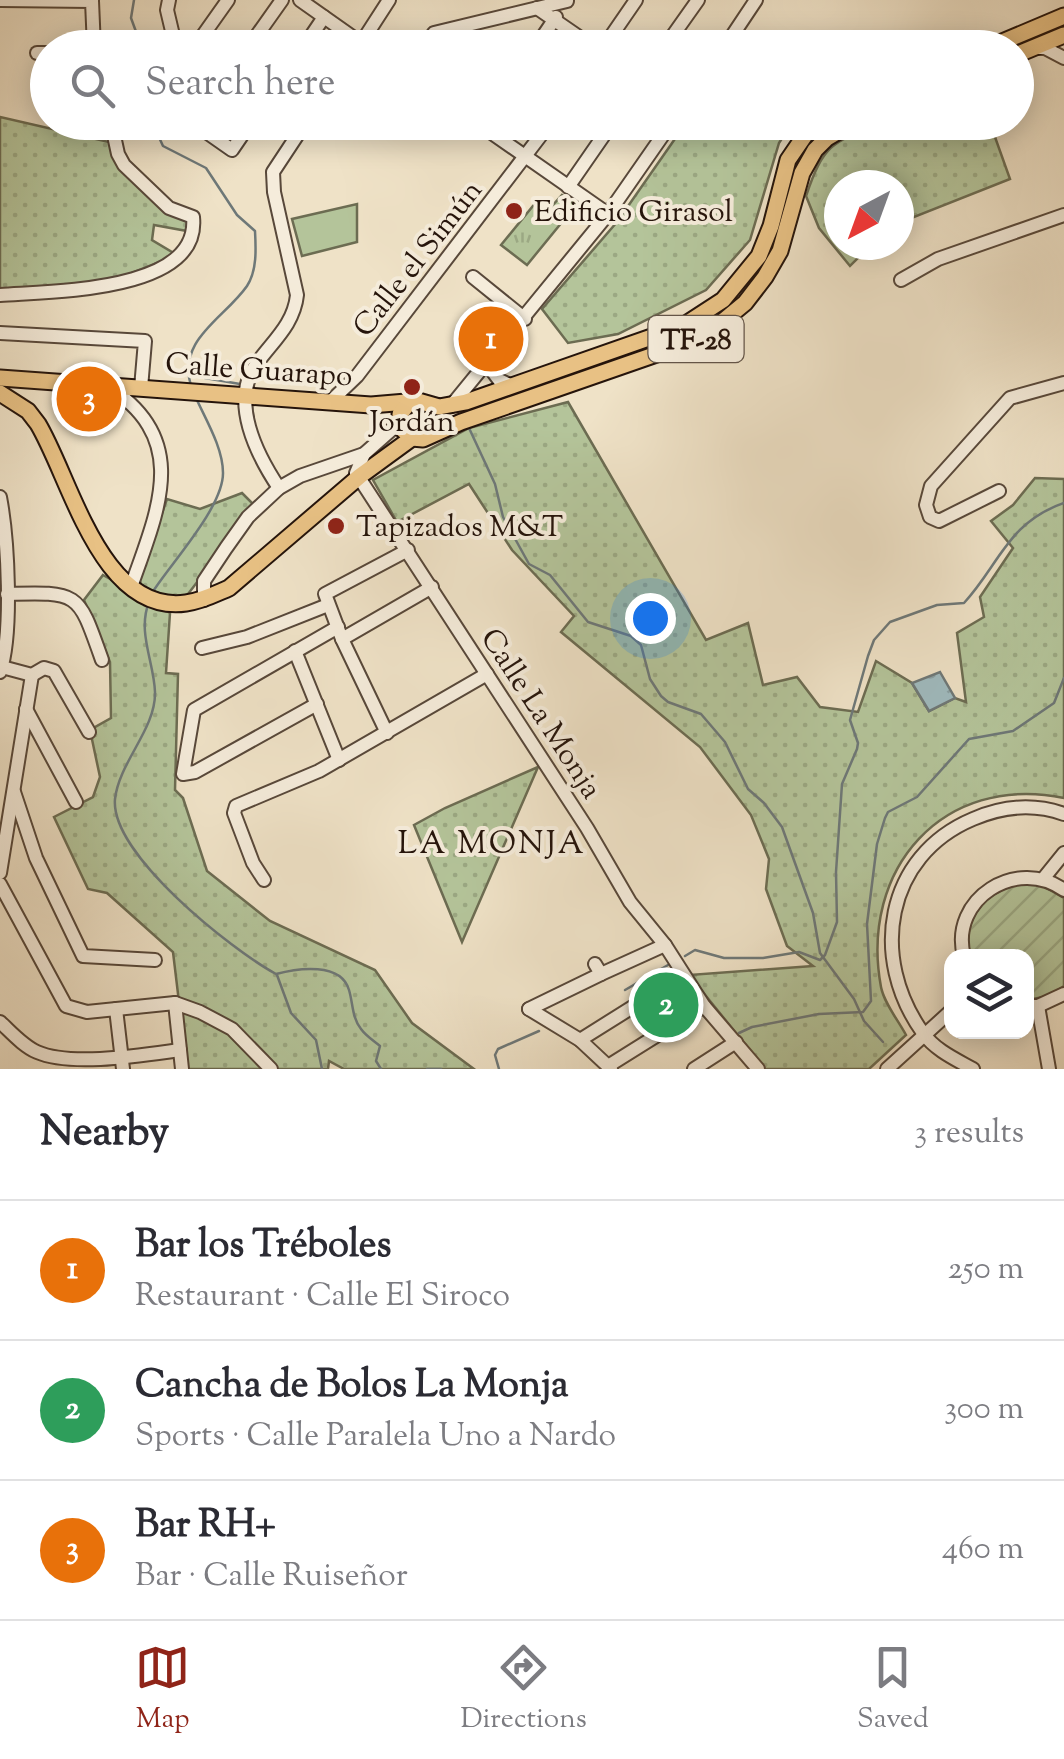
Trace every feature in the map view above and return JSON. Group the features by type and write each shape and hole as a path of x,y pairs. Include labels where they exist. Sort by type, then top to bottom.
{"main road":[{"path":"1031,30 1064,16"},
{"path":"1034,47 1064,35"},
{"name":"TF-28","path":"408,404 418,401 451,406 512,386 682,326 723,300 759,256 772,226 788,160 802,140"},
{"name":"TF-28","path":"0,393 28,411 38,424 96,547 112,570 134,589 173,604 204,600 230,588 360,476 412,438 423,439 672,349 722,322 755,290 780,251 802,173 825,140"},
{"name":"TF-28","path":"0,378 106,386"},
{"name":"Calle Guarapo","path":"106,386 371,405 408,404"},
{"path":"408,404 400,414 400,424 412,438"},
{"path":"432,406 437,422 433,433"}],"street":[{"path":"0,0 92,1 93,30"},
{"path":"170,0 167,10 172,30"},
{"path":"207,30 228,0"},
{"path":"261,30 282,0"},
{"path":"300,0 342,30"},
{"path":"372,30 390,0"},
{"path":"446,30 568,0"},
{"path":"547,30 568,0"},
{"path":"615,30 636,0"},
{"path":"677,30 698,0"},
{"path":"736,30 756,0"},
{"path":"537,8 569,30"},
{"path":"315,30 324,16"},
{"path":"1034,50 1044,48 1064,58"},
{"path":"0,295 112,286 172,264 185,250 193,217 169,208 124,166 116,140"},
{"path":"220,140 232,150 239,140"},
{"path":"278,488 251,441 246,396 253,368 295,312 296,296 273,172 294,140"},
{"path":"502,140 608,214"},
{"name":"Calle el Simún","path":"331,401 357,376 538,140"},
{"path":"568,187 600,140"},
{"path":"451,406 608,214 659,140"},
{"path":"901,280 938,259 1064,215"},
{"path":"473,278 525,319"},
{"path":"0,333 144,342 141,388"},
{"path":"498,352 493,372 512,386"},
{"name":"Calle el Simún","path":"357,376 357,389 371,405"},
{"path":"998,491 938,521 930,516 926,505 930,486 1010,398 1064,383"},
{"path":"106,386 120,394 150,426 160,454 160,506 134,589"},
{"path":"360,476 356,468 364,454 400,424"},
{"path":"204,600 204,581 248,518 278,488 300,476 364,454"},
{"name":"Calle La Monja","path":"360,476 652,932 665,945 704,1006 758,1069"},
{"path":"1,504 8,646 1,669 32,675 44,668 58,675 88,732"},
{"path":"202,648 247,637 327,600 408,550"},
{"path":"317,704 195,772 184,774 194,710 295,651 432,587"},
{"path":"7,594 50,593 77,602 86,614 102,660"},
{"path":"327,600 340,633 392,730"},
{"path":"295,651 340,760"},
{"path":"264,880 253,863 234,813 236,806 340,760 486,674"},
{"path":"0,873 32,675"},
{"path":"26,709 76,802"},
{"path":"14,792 36,858 83,956 154,960"},
{"path":"973,1069 944,1054 924,1036 904,1002 894,969 891,932 902,885 924,850 953,827 993,810 1016,807 1064,814"},
{"path":"1043,879 1064,853"},
{"path":"964,949 963,928 969,911 980,896 1004,881 1022,877 1043,879 1064,890"},
{"path":"0,884 66,1006 87,1012 175,1003 232,1030 271,1069"},
{"path":"665,945 598,969 529,1009 580,1040 610,1068 704,1006"},
{"path":"580,1040 682,976"},
{"path":"1034,1005 1064,994"},
{"path":"175,1003 182,1069"},
{"path":"116,1009 123,1063"},
{"path":"1034,1014 1048,1069"},
{"path":"889,1068 944,1017"},
{"path":"0,1022 40,1054 54,1057 123,1063 180,1050"},
{"path":"694,1069 736,1042"}],"green space":[{"path":"0,117 30,124 30,140 109,142 123,169 141,189 190,219 187,231 154,225 152,240 177,255 109,282 0,290"},
{"path":"674,140 781,140 750,240 706,290 618,334 568,343 542,309 617,222"},
{"path":"841,140 996,140 1010,179 914,217 914,170 824,170 824,234 806,196 825,155"},
{"path":"562,195 576,205 527,265 501,245 537,201 551,207"},
{"path":"357,204 357,242 302,256 292,219"},
{"path":"568,402 706,640 748,623 763,685 797,677 820,707 858,712 876,661 912,683 929,711 955,698 966,702 957,633 984,617 980,597 1013,548 991,521 1013,505 1035,478 1064,479 1064,798 1020,794 981,800 947,816 919,839 897,869 883,904 878,944 881,987 906,1035 869,1069 765,1069 689,975 813,966 787,946 766,889 769,859 751,815 700,747 561,632 574,616 512,550 469,484 397,522 373,480 469,428"},
{"path":"242,493 255,506 185,598 172,598 142,587 139,579 167,499 200,509"},
{"path":"103,575 170,613 166,673 178,674 175,790 183,798 207,871 270,921 375,970 412,1023 474,1069 344,1069 329,1061 328,1069 187,1069 173,952 107,893 88,889 54,817 93,797 100,777 90,730 111,718 110,662 84,600"},
{"path":"538,767 462,942 414,825"},
{"path":"1022,883 1041,885 1064,898 1064,986 1049,996 1034,999 1034,949 969,949 969,930 979,908 1009,887"}],"water":[{"path":"940,672 955,698 929,711 912,683"}],"waterway":[{"path":"134,0 131,18 135,30"},
{"path":"160,140 163,146 206,168 237,215 255,231 253,274 197,342 188,370 191,386"},
{"path":"189,363 205,378 240,384"},
{"path":"154,590 196,533 221,487 220,454 196,398"},
{"path":"469,428 495,484 503,517 529,564 550,575 588,622 631,636 641,645 650,679 661,696 701,714 725,742 748,789 782,827 813,913 820,953 854,999 864,1021 883,1042"},
{"path":"685,956 695,950 724,958 763,958 799,952 820,960 825,955 837,922 842,784 858,743 850,720 874,640 890,622 937,605 964,603 1017,533 1045,511 1064,503"},
{"path":"149,602 145,624 154,706 118,785 115,799 119,821 132,846 177,898 256,962 276,974 318,969 344,981 358,1025 380,1046 376,1061 381,1069"},
{"path":"739,1033 819,1014 863,1012 871,1001 867,924 877,844 888,812 917,797 969,739 1013,731 1054,703 1064,678"},
{"path":"625,990 668,965"},
{"path":"277,975 291,1013 316,1040 322,1069"},
{"path":"499,1069 495,1055 498,1049 539,1031"},
{"path":"427,1069 441,1069"}],"place":[{"name":"Edificio Girasol","path":"514,211"},
{"name":"Bar los Tréboles","path":"491,339"},
{"name":"Jordán","path":"412,387"},
{"name":"Bar RH+","path":"89,399"},
{"name":"Tapizados M&T","path":"336,526"},
{"name":"Cancha de Bolos La Monja","path":"666,1005"}],"district":[{"name":"LA MONJA","path":"492,842"}]}
